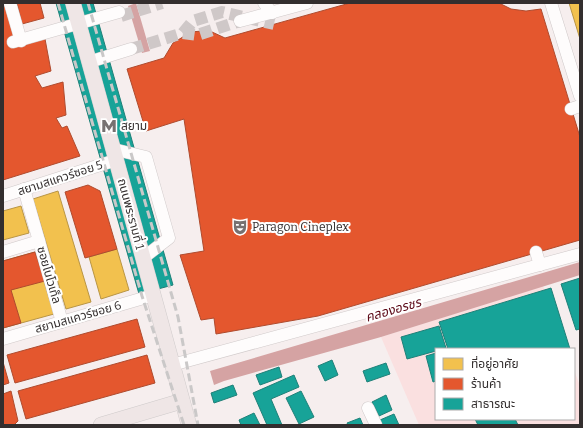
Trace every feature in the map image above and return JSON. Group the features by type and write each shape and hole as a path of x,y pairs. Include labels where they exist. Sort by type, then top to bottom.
{"main road":[{"name":"ถนนพระรามที่ 1","path":"73,3 189,425"},
{"path":"101,425 182,401"}],"street":[{"path":"10,3 17,42 80,27 120,14"},
{"path":"240,22 270,5 307,3"},
{"path":"551,3 580,96"},
{"path":"89,62 131,49"},
{"path":"115,154 146,157 169,238 143,258"},
{"name":"สยามสแควร์ซอย 5","path":"3,196 115,154"},
{"path":"24,189 40,241"},
{"name":"ซอยโนโวเท็ล","path":"3,252 40,241 62,322"},
{"path":"536,252 540,265"},
{"path":"172,364 346,318 449,284 540,265 580,254"},
{"name":"สยามสแควร์ซอย 6","path":"3,339 154,295"},
{"path":"346,318 355,305"},
{"path":"368,408 376,425"}],"shaded area":[{"path":"136,3 150,51 142,53 128,6"},
{"path":"580,262 580,275 381,337 214,385 210,371"},
{"path":"543,286 566,348 435,348 435,420 575,420 575,373 580,386 580,425 419,425 381,337"}],"building: ที่อยู่อาศัย":[{"path":"569,3 580,3 580,39"},
{"path":"58,191 91,302 66,309 33,199"},
{"path":"21,206 29,233 3,240 3,211"},
{"path":"117,249 129,290 101,299 89,257"},
{"path":"35,252 54,314 3,328 3,261"}],"building: ร้านค้า":[{"path":"17,3 40,3 44,18 22,24"},
{"path":"350,3 499,3 511,9 526,11 541,9 580,137 580,240 318,316 216,334 214,318 201,320 180,255 204,251 184,119 146,131 127,69 164,58 173,43 191,32 212,32 225,38"},
{"path":"5,6 17,37 45,39 51,71 35,76 42,88 63,82 66,115 56,118 62,128 67,126 80,156 3,180 3,7"},
{"path":"88,185 100,191 117,249 85,258 65,192"},
{"path":"35,252 45,281 11,290 21,323 3,328 3,261"},
{"path":"137,319 145,347 15,383 7,355"},
{"path":"147,355 155,383 26,419 18,391"},
{"path":"3,362 9,383 3,385"},
{"path":"11,391 18,421 14,425 3,425 3,394"}],"building: สาธารณะ":[{"path":"56,3 93,3 173,285 139,294"},
{"path":"580,278 580,329 576,330 561,284"},
{"path":"551,288 570,348 448,348 439,322"},
{"path":"439,326 446,348 435,348 435,351 407,359 401,337"},
{"path":"435,353 435,381 433,382 426,356"},
{"path":"332,360 338,375 325,381 318,366"},
{"path":"386,363 390,374 367,382 363,371"},
{"path":"279,367 282,377 260,385 256,375"},
{"path":"294,375 299,387 271,399 282,425 267,425 253,393"},
{"path":"233,385 237,395 214,403 211,393"},
{"path":"301,391 314,417 299,424 286,398"},
{"path":"386,395 392,410 379,416 372,402"},
{"path":"254,413 260,425 241,425 239,420"},
{"path":"394,414 399,425 383,425 380,420"},
{"path":"360,418 363,425 348,425 347,423"},
{"path":"476,420 516,420 518,425 478,425"}],"tunnel":[{"path":"121,16 162,3"},
{"path":"183,33 193,21 222,12 274,24"},
{"path":"131,49 183,33 197,35 240,21"}],"railway":[{"path":"58,3 142,296 184,425"},
{"path":"88,3 178,317 198,425"}],"place":[{"name":"สยาม","path":"109,126"},
{"name":"Paragon Cineplex","path":"240,227"}],"water label":[{"name":"คลองอรชร","path":"393,309"}]}
